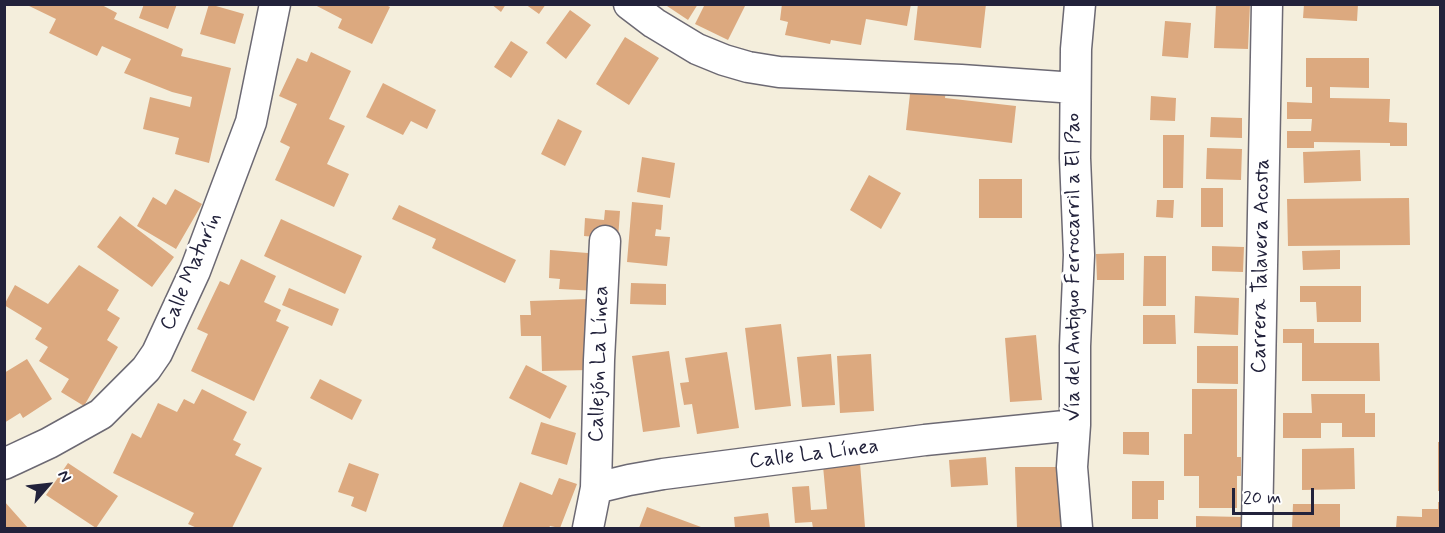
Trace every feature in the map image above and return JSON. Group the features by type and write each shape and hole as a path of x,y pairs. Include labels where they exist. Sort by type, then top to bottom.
{"street":[{"name":"Calle Maturín","path":"4,464 101,414 146,369 157,353 195,271 251,122 274,4"},
{"path":"629,4 654,23 697,49 724,60 779,72 1075,87"},
{"name":"Vía del Antiguo Ferrocarril a El Pao","path":"1077,528 1072,467 1079,255 1075,182 1075,87 1080,4"},
{"name":"Carrera Talavera Acosta","path":"1257,528 1267,4"},
{"name":"Callejón La Línea","path":"596,488 598,360 605,241"},
{"name":"Calle La Línea","path":"596,488 663,474 925,440 1075,425"},
{"path":"588,528 596,488"}],"building":[{"path":"25,4 100,4 117,13 114,19 183,49 181,56 231,68 209,163 175,154 179,138 143,129 150,97 190,107 192,97 172,92 124,73 131,59 102,46 97,56 49,33 56,19"},
{"path":"144,4 177,4 168,29 139,18"},
{"path":"209,4 244,14 235,44 200,34"},
{"path":"313,4 384,4 390,7 372,44 338,28 342,19"},
{"path":"491,4 506,4 501,12"},
{"path":"525,4 546,4 539,14"},
{"path":"664,4 698,4 688,20"},
{"path":"705,4 746,4 728,40 695,24"},
{"path":"782,4 911,4 907,26 866,19 861,45 831,40 830,44 785,35 788,22 780,20"},
{"path":"918,4 986,4 981,48 914,40"},
{"path":"1216,4 1250,4 1248,49 1214,48"},
{"path":"1304,4 1358,4 1357,21 1303,18"},
{"path":"570,10 591,25 566,59 546,43"},
{"path":"1165,21 1191,23 1188,58 1162,56"},
{"path":"625,37 659,58 629,105 596,84"},
{"path":"511,41 528,52 511,78 494,67"},
{"path":"311,52 351,71 329,119 345,126 327,164 349,174 334,207 275,180 290,147 280,142 297,104 279,96 297,58 307,62"},
{"path":"1306,58 1369,58 1369,88 1330,87 1330,98 1390,99 1389,122 1407,123 1407,146 1390,146 1390,143 1314,142 1314,148 1287,148 1287,131 1311,131 1312,119 1287,119 1287,102 1312,103 1312,87 1306,87"},
{"path":"383,83 436,110 427,129 411,121 403,135 366,117"},
{"path":"911,85 946,89 945,98 1016,106 1012,143 906,130"},
{"path":"1151,96 1176,98 1175,121 1150,120"},
{"path":"1211,117 1242,118 1242,138 1210,137"},
{"path":"558,119 582,131 565,166 541,154"},
{"path":"1163,135 1184,135 1183,188 1163,188"},
{"path":"1207,148 1242,149 1241,180 1206,179"},
{"path":"1360,150 1361,181 1304,183 1303,152"},
{"path":"642,157 675,163 670,198 637,192"},
{"path":"869,175 901,193 881,229 850,210"},
{"path":"979,179 1022,179 1022,218 979,218"},
{"path":"1201,188 1223,188 1223,227 1201,227"},
{"path":"175,189 202,204 176,249 137,226 153,197 166,205"},
{"path":"1409,198 1410,245 1288,246 1287,199"},
{"path":"1157,200 1174,200 1173,218 1156,217"},
{"path":"632,202 663,205 661,230 656,229 655,236 670,237 667,266 627,262"},
{"path":"399,205 516,260 505,283 432,248 436,239 392,219"},
{"path":"605,210 620,211 618,239 584,236 585,218 604,220"},
{"path":"120,216 174,257 152,287 97,247"},
{"path":"281,219 362,256 345,294 264,256"},
{"path":"1212,246 1244,247 1243,272 1212,271"},
{"path":"550,250 600,254 597,291 559,289 560,279 549,278"},
{"path":"1340,250 1340,269 1303,270 1302,251"},
{"path":"1124,253 1124,280 1097,280 1096,254"},
{"path":"1144,256 1166,256 1166,306 1143,306"},
{"path":"241,259 276,276 264,302 281,310 276,321 289,327 254,401 191,371 208,334 197,329 220,281 229,285"},
{"path":"79,265 119,290 107,310 120,318 107,340 118,347 84,406 61,392 69,379 39,361 48,347 35,339 42,328 4,305 15,285 48,304"},
{"path":"631,283 666,284 666,305 630,304"},
{"path":"1300,286 1361,286 1361,322 1317,322 1316,302 1300,302"},
{"path":"289,288 339,309 332,326 282,305"},
{"path":"1195,296 1239,298 1238,335 1194,333"},
{"path":"588,299 590,370 542,371 541,336 521,336 520,315 531,315 530,301"},
{"path":"1143,315 1175,315 1176,344 1143,344"},
{"path":"781,324 791,406 755,410 745,328"},
{"path":"1283,329 1314,329 1314,343 1379,343 1380,381 1302,381 1302,343 1283,343"},
{"path":"1036,335 1042,400 1010,402 1005,338"},
{"path":"1197,346 1238,346 1238,384 1197,383"},
{"path":"669,351 680,427 643,432 632,356"},
{"path":"727,352 739,428 697,434 692,404 684,405 680,383 689,382 685,358"},
{"path":"831,354 835,405 802,407 797,357"},
{"path":"871,354 874,411 840,413 837,356"},
{"path":"27,359 52,399 23,418 20,413 4,423 4,373"},
{"path":"526,365 567,386 550,419 509,398"},
{"path":"320,379 362,400 352,420 310,398"},
{"path":"202,389 247,412 233,440 241,444 235,455 262,468 232,528 197,528 188,524 194,513 113,473 132,433 141,438 158,403 177,412 184,399 194,404"},
{"path":"1192,389 1237,389 1237,457 1241,457 1241,476 1237,476 1237,508 1199,508 1199,476 1184,476 1184,434 1192,434"},
{"path":"1311,394 1365,394 1365,413 1375,413 1375,437 1342,437 1342,423 1321,423 1321,438 1283,438 1283,413 1312,413"},
{"path":"541,422 576,433 567,465 531,454"},
{"path":"1123,432 1149,432 1149,455 1123,454"},
{"path":"1438,442 1440,442 1440,491 1438,491"},
{"path":"1354,448 1355,489 1302,490 1302,449"},
{"path":"986,457 988,485 951,487 949,460"},
{"path":"68,463 118,496 96,528 46,495"},
{"path":"349,463 379,474 366,512 351,506 354,497 338,492"},
{"path":"860,463 865,527 813,528 812,522 795,523 792,487 809,486 811,510 827,509 823,466"},
{"path":"1015,467 1063,467 1064,528 1017,528"},
{"path":"559,478 577,484 560,528 550,526 549,528 502,528 520,482 552,495"},
{"path":"1132,481 1164,481 1164,500 1158,500 1158,519 1132,519"},
{"path":"4,501 28,528 4,528"},
{"path":"1438,502 1440,502 1440,528 1396,528 1397,516 1422,517 1422,509 1438,509"},
{"path":"1293,504 1340,504 1340,528 1292,528"},
{"path":"647,507 701,527 701,528 639,528"},
{"path":"768,513 770,528 735,528 734,517"},
{"path":"1196,516 1242,517 1242,528 1196,528"}]}
